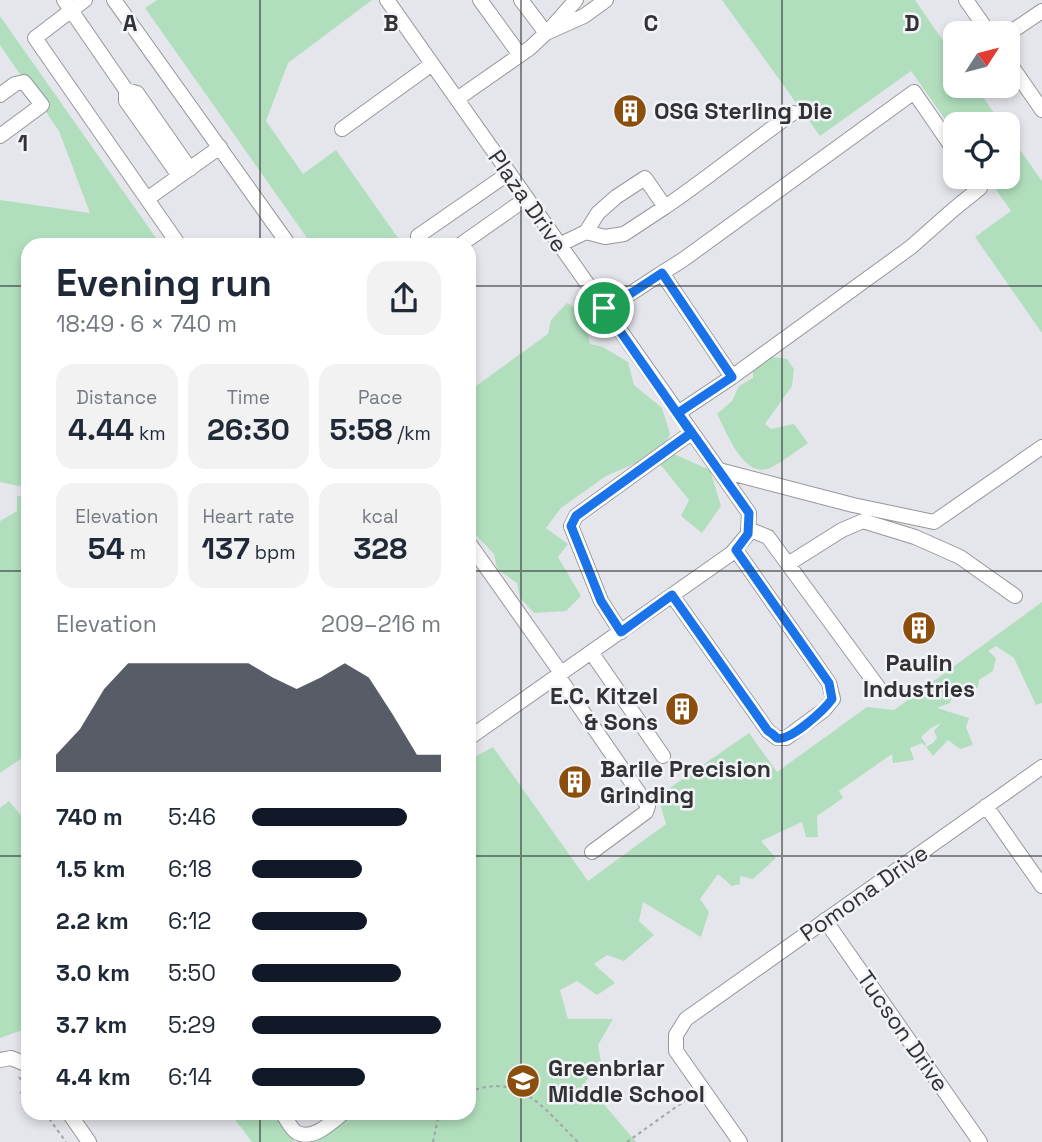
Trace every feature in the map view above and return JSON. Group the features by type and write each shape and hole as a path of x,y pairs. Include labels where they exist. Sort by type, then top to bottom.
{"street":[{"path":"85,0 68,5 35,38 174,238"},
{"path":"114,0 284,238"},
{"name":"Plaza Drive","path":"387,0 749,513 748,528"},
{"path":"480,0 520,55"},
{"path":"521,0 546,33"},
{"path":"457,99 520,55 546,33 576,0"},
{"path":"546,33 584,16 606,0"},
{"path":"966,0 981,21"},
{"path":"68,5 126,90 138,93 185,173"},
{"path":"1020,26 1042,10"},
{"path":"342,128 432,64"},
{"path":"1020,78 1042,110"},
{"path":"0,95 24,82 42,105 0,136"},
{"path":"604,308 706,243 914,92 943,134"},
{"path":"586,232 605,237 624,234 700,183 793,113"},
{"path":"147,199 220,147"},
{"path":"418,236 509,173"},
{"path":"559,245 586,232 598,213 645,177 665,206"},
{"path":"678,413 911,247 979,189"},
{"path":"470,238 527,198"},
{"path":"662,273 732,377"},
{"path":"621,632 601,601 571,526 576,516 691,433"},
{"path":"719,470 853,505 934,522 1042,447"},
{"path":"788,564 842,530 863,522 915,537 960,557 1015,596"},
{"path":"476,732 736,550 748,534 748,528 768,537 878,687"},
{"path":"672,595 768,731 777,738 786,738 824,710 832,699 829,683 736,550"},
{"path":"476,553 648,806 646,812 592,852"},
{"path":"591,652 663,756"},
{"name":"Pomona Drive","path":"702,1089 676,1051 676,1035 686,1019 1042,767"},
{"path":"986,806 1042,886"},
{"name":"Tucson Drive","path":"825,920 980,1142"},
{"path":"0,1060 10,1058 21,1062"},
{"path":"702,1089 740,1142"},
{"path":"74,1120 89,1142"},
{"path":"287,1120 295,1132 307,1135 321,1130 334,1120"}],"path":[{"path":"476,1088 497,1085 511,1087 532,1096 578,1142"},
{"path":"627,1142 702,1089"},
{"path":"50,1120 66,1142"},
{"path":"433,1142 438,1120"}],"green space":[{"path":"157,0 372,0 288,63 266,121 303,174 336,150 398,238 307,238 145,8"},
{"path":"722,0 915,0 943,41 943,98 984,98 993,112 943,112 943,116 911,71 820,136"},
{"path":"0,16 156,238 21,238 21,486 0,482 0,200 90,213 59,131 0,45"},
{"path":"1020,150 1042,181 1042,333 975,237 1011,211 995,189 1020,189"},
{"path":"567,303 584,313 590,344 603,347 628,362 634,385 662,408 670,434 662,452 606,476 561,508 546,528 568,544 558,557 581,596 566,611 534,613 520,598 517,583 497,569 494,554 476,535 476,386 548,334 551,320"},
{"path":"766,356 787,359 794,369 792,386 765,424 771,429 794,424 808,443 775,466 760,470 752,467 737,452 717,414 732,401 739,386 753,378 753,370"},
{"path":"674,454 710,470 721,506 702,533 681,516 689,500 660,464"},
{"path":"17,496 21,496 21,759 0,773 0,521 17,511"},
{"path":"1042,602 1042,703 1036,705 1014,658 996,646 988,651 996,658 993,671 979,680 978,687 967,695 954,691 950,703 937,708 969,718 966,727 973,745 960,749 948,740 933,756 926,747 937,738 934,731 941,723 931,728 921,737 925,746 922,743 910,748 914,760 893,763 892,754 839,791 843,798 817,816 818,837 806,837 802,822 761,841 776,858 753,879 740,876 740,884 732,886 718,874 700,899 709,912 701,937 643,902 639,921 654,935 624,961 607,955 594,964 615,983 597,995 577,981 560,990 568,1019 613,1019 598,1045 601,1062 585,1082 636,1142 312,1142 342,1120 476,1120 476,756 493,747 588,881 666,824 658,796 749,733 777,772 867,707 894,710"},
{"path":"9,801 21,816 21,1030 0,1038 0,808"},
{"path":"235,1120 280,1120 295,1142 252,1142"}],"place":[{"name":"OSG Sterling Die","path":"630,111"},
{"name":"Paulin Industries","path":"919,628"},
{"name":"E.C. Kitzel & Sons","path":"682,709"},
{"name":"Barile Precision Grinding","path":"575,782"},
{"name":"Greenbriar Middle School","path":"523,1081"}],"route":[{"path":"662,273 732,377 678,413 749,513 748,534 736,550 829,683 832,699 824,710 786,738 777,738 768,731 672,595 621,632 601,601 571,526 576,516 691,433 604,308 662,273"}]}
